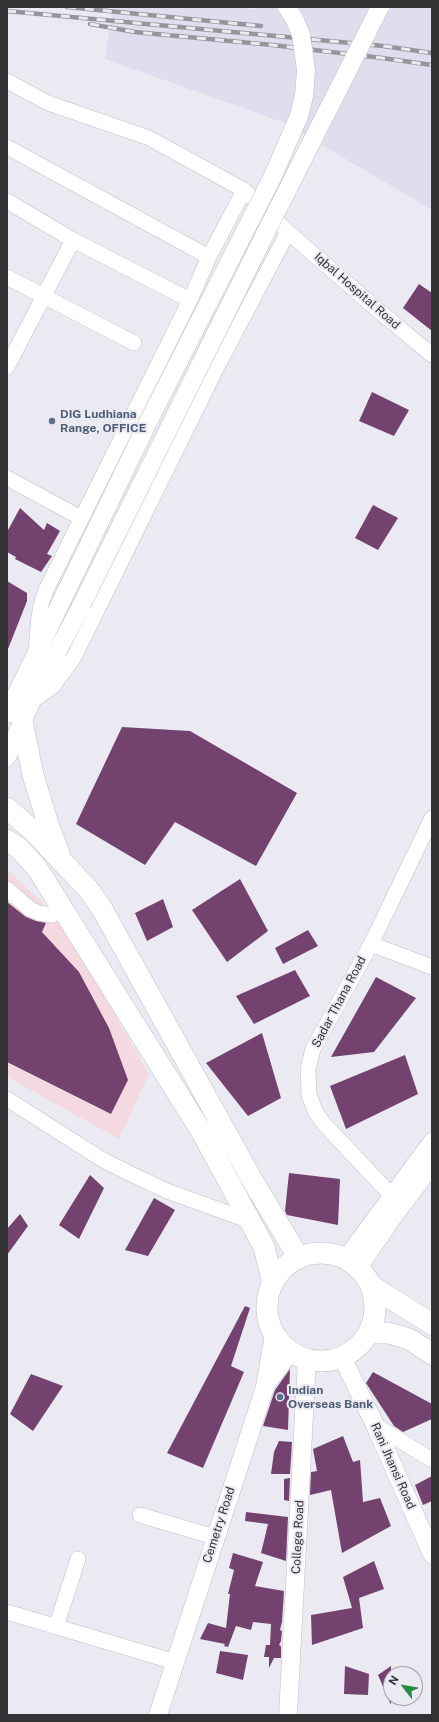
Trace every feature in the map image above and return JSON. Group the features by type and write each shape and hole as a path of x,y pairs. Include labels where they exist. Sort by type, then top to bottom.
{"main road":[{"path":"15,717 49,827 62,862"},
{"path":"7,808 32,830 88,889 101,907 298,1258"},
{"path":"7,840 20,849 37,868 202,1134 264,1247 273,1283"},
{"path":"316,1253 334,1254 352,1263 363,1272 371,1286 375,1302 374,1318 368,1333 357,1347 342,1357 324,1361 298,1356 274,1334 268,1317 268,1300 273,1283 283,1268 298,1258 316,1253"},
{"path":"371,1286 432,1324"},
{"path":"368,1333 389,1333 409,1339 432,1354"}],"street":[{"path":"7,757 15,717 35,657 148,422 272,178 299,116 304,96 306,70 301,35 295,20 287,7"},
{"path":"31,702 82,604 267,230 380,7"},
{"name":"Iqbal Hospital Road","path":"7,81 48,103 148,138 244,190 285,229 432,355"},
{"path":"7,147 209,258"},
{"path":"35,657 41,605 46,590 190,300 209,258 244,190"},
{"path":"7,202 73,240 190,300"},
{"path":"15,717 31,702 53,686 74,657 285,229"},
{"path":"8,365 73,240"},
{"path":"7,277 134,343"},
{"path":"7,478 81,518"},
{"name":"Sadar Thana Road","path":"391,1195 325,1125 316,1113 309,1095 308,1069 313,1049 371,944 432,818"},
{"path":"7,889 30,909 39,913 52,915 62,908"},
{"path":"371,944 432,967"},
{"path":"7,1099 103,1160 167,1191 250,1221"},
{"path":"352,1263 391,1195 432,1142"},
{"path":"352,1263 395,1214 432,1165"},
{"name":"Cemetry Road","path":"158,1715 264,1387 274,1334"},
{"path":"264,1387 298,1356"},
{"name":"College Road","path":"288,1715 298,1356"},
{"name":"Rani Jhansi Road","path":"342,1357 375,1425 432,1554"},
{"path":"375,1425 432,1460"},
{"path":"140,1515 215,1538"},
{"path":"56,1627 78,1559"},
{"path":"7,1612 175,1662"}],"shaded area":[{"path":"113,7 241,7 252,9 268,7 432,7 432,210 285,123 105,59"},
{"path":"7,869 62,922 149,1074 119,1139 7,1077"}],"building":[{"path":"419,284 432,293 432,331 403,308"},
{"path":"372,392 409,410 394,436 359,421"},
{"path":"373,505 398,518 378,550 355,538"},
{"path":"20,508 44,530 47,523 60,531 47,554 52,556 41,572 15,559 16,557 7,552 7,532"},
{"path":"7,581 27,593 27,601 8,649"},
{"path":"122,727 190,731 297,793 256,866 175,822 145,865 76,824"},
{"path":"240,879 268,931 227,962 192,910"},
{"path":"163,899 173,927 147,941 135,913"},
{"path":"7,902 26,917 46,923 42,932 79,972 109,1028 128,1080 111,1114 7,1062"},
{"path":"308,930 318,946 283,964 275,948"},
{"path":"295,970 310,996 254,1024 236,996"},
{"path":"376,977 416,998 374,1052 331,1057"},
{"path":"262,1033 281,1098 248,1116 206,1063"},
{"path":"405,1055 418,1094 346,1129 330,1086"},
{"path":"289,1173 340,1179 338,1225 287,1215 285,1211"},
{"path":"90,1175 104,1188 79,1239 59,1225"},
{"path":"154,1198 175,1210 148,1256 125,1250"},
{"path":"20,1214 28,1226 7,1255 7,1229"},
{"path":"245,1306 250,1308 231,1366 244,1372 203,1468 167,1453"},
{"name":"Indian Overseas Bank","path":"290,1369 288,1430 263,1426 275,1390"},
{"path":"373,1372 432,1404 432,1419 403,1432 394,1426 366,1383"},
{"path":"31,1374 63,1386 33,1431 10,1414"},
{"path":"343,1436 353,1462 360,1460 363,1502 380,1498 391,1526 342,1553 331,1490 310,1495 311,1472 317,1471 313,1449"},
{"path":"279,1441 292,1442 290,1474 271,1474 274,1452"},
{"path":"432,1476 432,1501 423,1505 415,1485"},
{"path":"290,1478 289,1501 284,1500 284,1479"},
{"path":"246,1512 288,1517 286,1561 261,1553 268,1524 245,1521"},
{"path":"233,1553 263,1562 255,1586 284,1591 280,1630 282,1631 279,1645 281,1646 281,1658 274,1658 269,1668 269,1657 264,1657 266,1645 270,1645 271,1624 253,1622 251,1630 236,1626 228,1647 224,1646 225,1644 200,1639 208,1623 226,1628 230,1594 228,1594 234,1570 229,1568"},
{"path":"374,1561 384,1589 359,1598 363,1628 312,1645 311,1615 352,1608 343,1577"},
{"path":"220,1651 248,1655 243,1680 216,1673"},
{"path":"345,1666 369,1674 368,1695 344,1694"},
{"path":"383,1672 383,1687 378,1675"}],"railway":[{"path":"67,7 261,26"},
{"path":"7,11 383,46 432,53"},
{"path":"90,24 135,32 272,45 432,65"}],"place":[{"name":"DIG Ludhiana Range, OFFICE","path":"52,421"},
{"name":"Indian Overseas Bank","path":"280,1397"}]}
